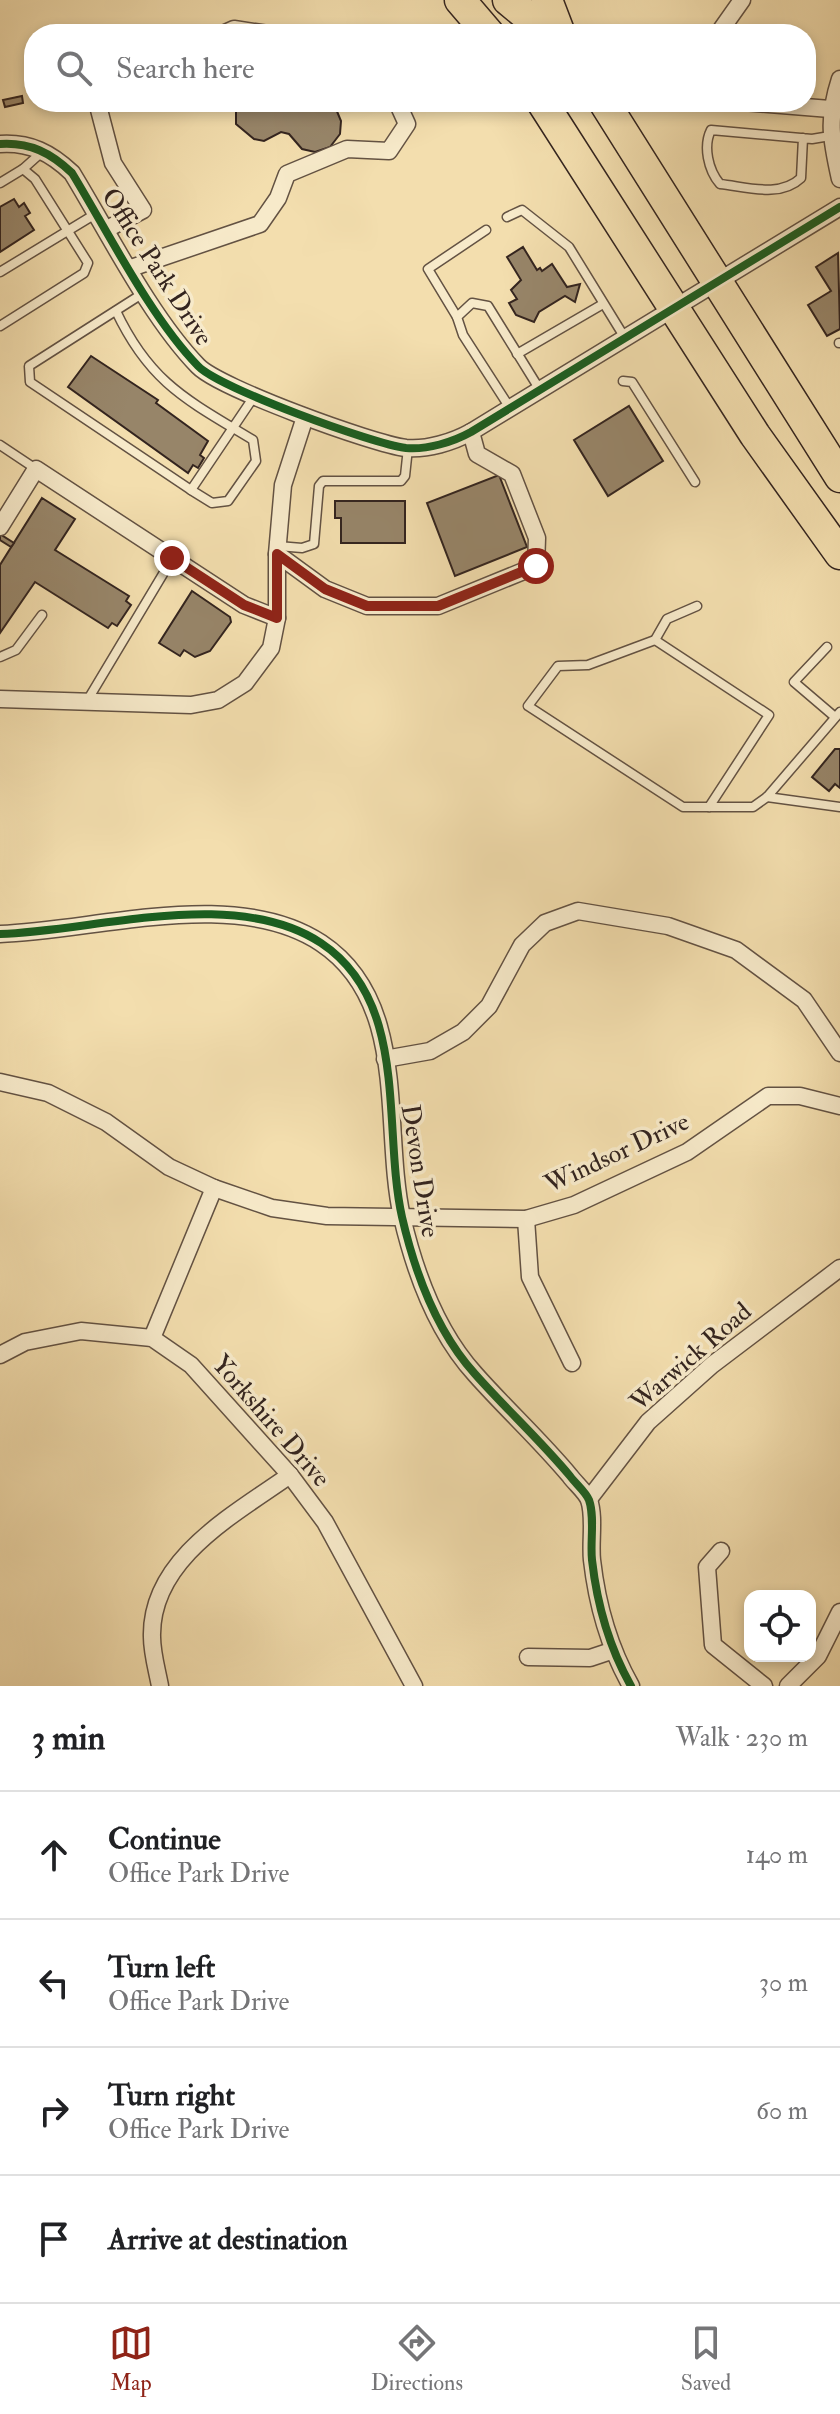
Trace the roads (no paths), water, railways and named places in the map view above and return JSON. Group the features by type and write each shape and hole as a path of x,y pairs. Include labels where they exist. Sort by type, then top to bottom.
{"highway":[{"path":"460,0 480,24"},
{"path":"508,0 537,24"},
{"path":"529,0 549,24"},
{"path":"547,0 555,24"},
{"path":"548,112 797,497 840,554"},
{"path":"610,112 840,477"}],"street":[{"path":"725,24 742,0"},
{"path":"840,79 830,109 830,136 840,179"},
{"path":"816,108 830,109"},
{"name":"Office Park Drive","path":"100,112 113,163 143,210 107,229"},
{"name":"Office Park Drive","path":"131,268 260,224 278,198 287,174 347,149 389,151 407,124 402,112"},
{"name":"Office Park Drive","path":"0,144 19,143 54,155 72,173 178,345 202,370 305,417 408,448 453,441 471,432 840,207"},
{"path":"0,699 191,705 218,700 245,683 271,648 277,618 277,550 283,485 305,417"},
{"path":"277,550 325,589 367,606 438,606 536,566 537,538 512,474 477,454 471,432"},
{"path":"0,527 36,469 244,605 277,618"},
{"path":"385,1059 430,1051 463,1032 489,1006 522,945 545,923 578,911 668,926 736,950 804,1000 840,1053"},
{"name":"Devon Drive","path":"0,934 156,917 237,917 288,927 322,944 360,982 378,1017 402,1215 421,1283 439,1322 473,1373 538,1438 589,1499"},
{"name":"Windsor Drive","path":"0,1082 48,1093 106,1122 169,1167 214,1188 272,1208 313,1214 526,1219 574,1205 687,1152 768,1096 800,1096 840,1106"},
{"path":"152,1338 214,1188"},
{"path":"526,1219 530,1277 572,1363"},
{"name":"Warwick Road","path":"589,1499 648,1422 712,1365 840,1268"},
{"name":"Yorkshire Drive","path":"0,1355 25,1342 81,1331 152,1338 191,1365 220,1393 290,1475 325,1522 414,1686"},
{"path":"160,1686 152,1637 155,1610 174,1570 206,1534 290,1475"},
{"path":"589,1499 592,1562 611,1651 631,1686"},
{"path":"721,1551 707,1567 713,1645 764,1686"},
{"path":"788,1686 818,1656 840,1612"},
{"path":"528,1657 590,1658 611,1651"}],"lane":[{"path":"803,138 801,178 791,187 780,190 720,184 711,174 708,153 711,130 803,138 830,136"},
{"path":"0,183 23,169 43,151"},
{"path":"0,326 84,273 88,263 35,179 23,169"},
{"path":"507,217 522,210 569,247 625,338"},
{"path":"0,272 97,213"},
{"path":"486,230 428,269 510,408"},
{"path":"116,311 140,358 157,377 253,440 256,461 228,501 219,505 191,490 30,382 29,366 146,292"},
{"path":"458,322 472,303 488,306 540,390"},
{"path":"517,354 603,304"},
{"path":"623,381 632,382 695,482"},
{"path":"191,490 255,395"},
{"path":"0,445 36,469"},
{"path":"277,550 314,544 319,486 323,481 401,481 405,476 408,448"},
{"path":"87,702 172,558"},
{"path":"697,606 667,619 655,640 588,665 558,666 528,706 683,807 753,807 767,797 838,714 794,682 827,647"},
{"path":"0,657 16,650 42,615"},
{"path":"655,640 769,715 709,807"},
{"path":"767,797 840,807"}]}
